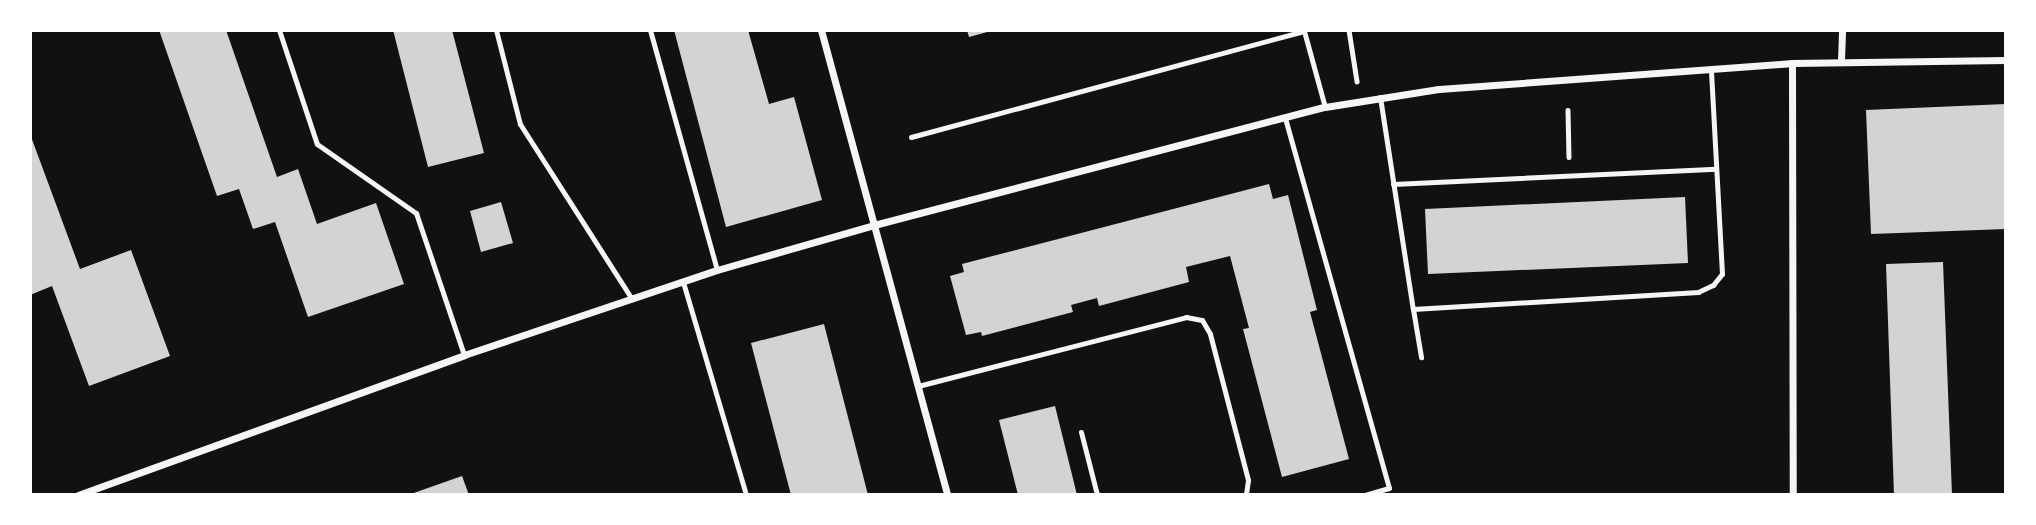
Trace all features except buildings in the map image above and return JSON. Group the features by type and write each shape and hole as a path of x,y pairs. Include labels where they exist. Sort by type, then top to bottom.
{"street":[{"path":"821,30 947,495"},
{"path":"1841,61 1842,30"},
{"path":"78,495 464,355 717,270 874,225 1325,107 1439,89 1792,63 2006,60"},
{"path":"1792,63 1793,495"}],"lane":[{"path":"279,30 317,144 416,213 464,355"},
{"path":"496,30 520,124 632,300"},
{"path":"650,30 717,270"},
{"path":"911,137 1304,32 1325,107"},
{"path":"1413,309 1698,292 1713,285 1722,274 1711,71"},
{"path":"1380,97 1421,357"},
{"path":"1284,118 1390,492 1364,495"},
{"path":"1393,184 1716,169"},
{"path":"683,282 746,495"},
{"path":"918,386 1186,317 1202,320 1210,334 1245,466 1248,480 1246,495"},
{"path":"1081,432 1097,495"}],"path":[{"path":"1349,30 1360,100"},
{"path":"1568,110 1570,176"}]}
